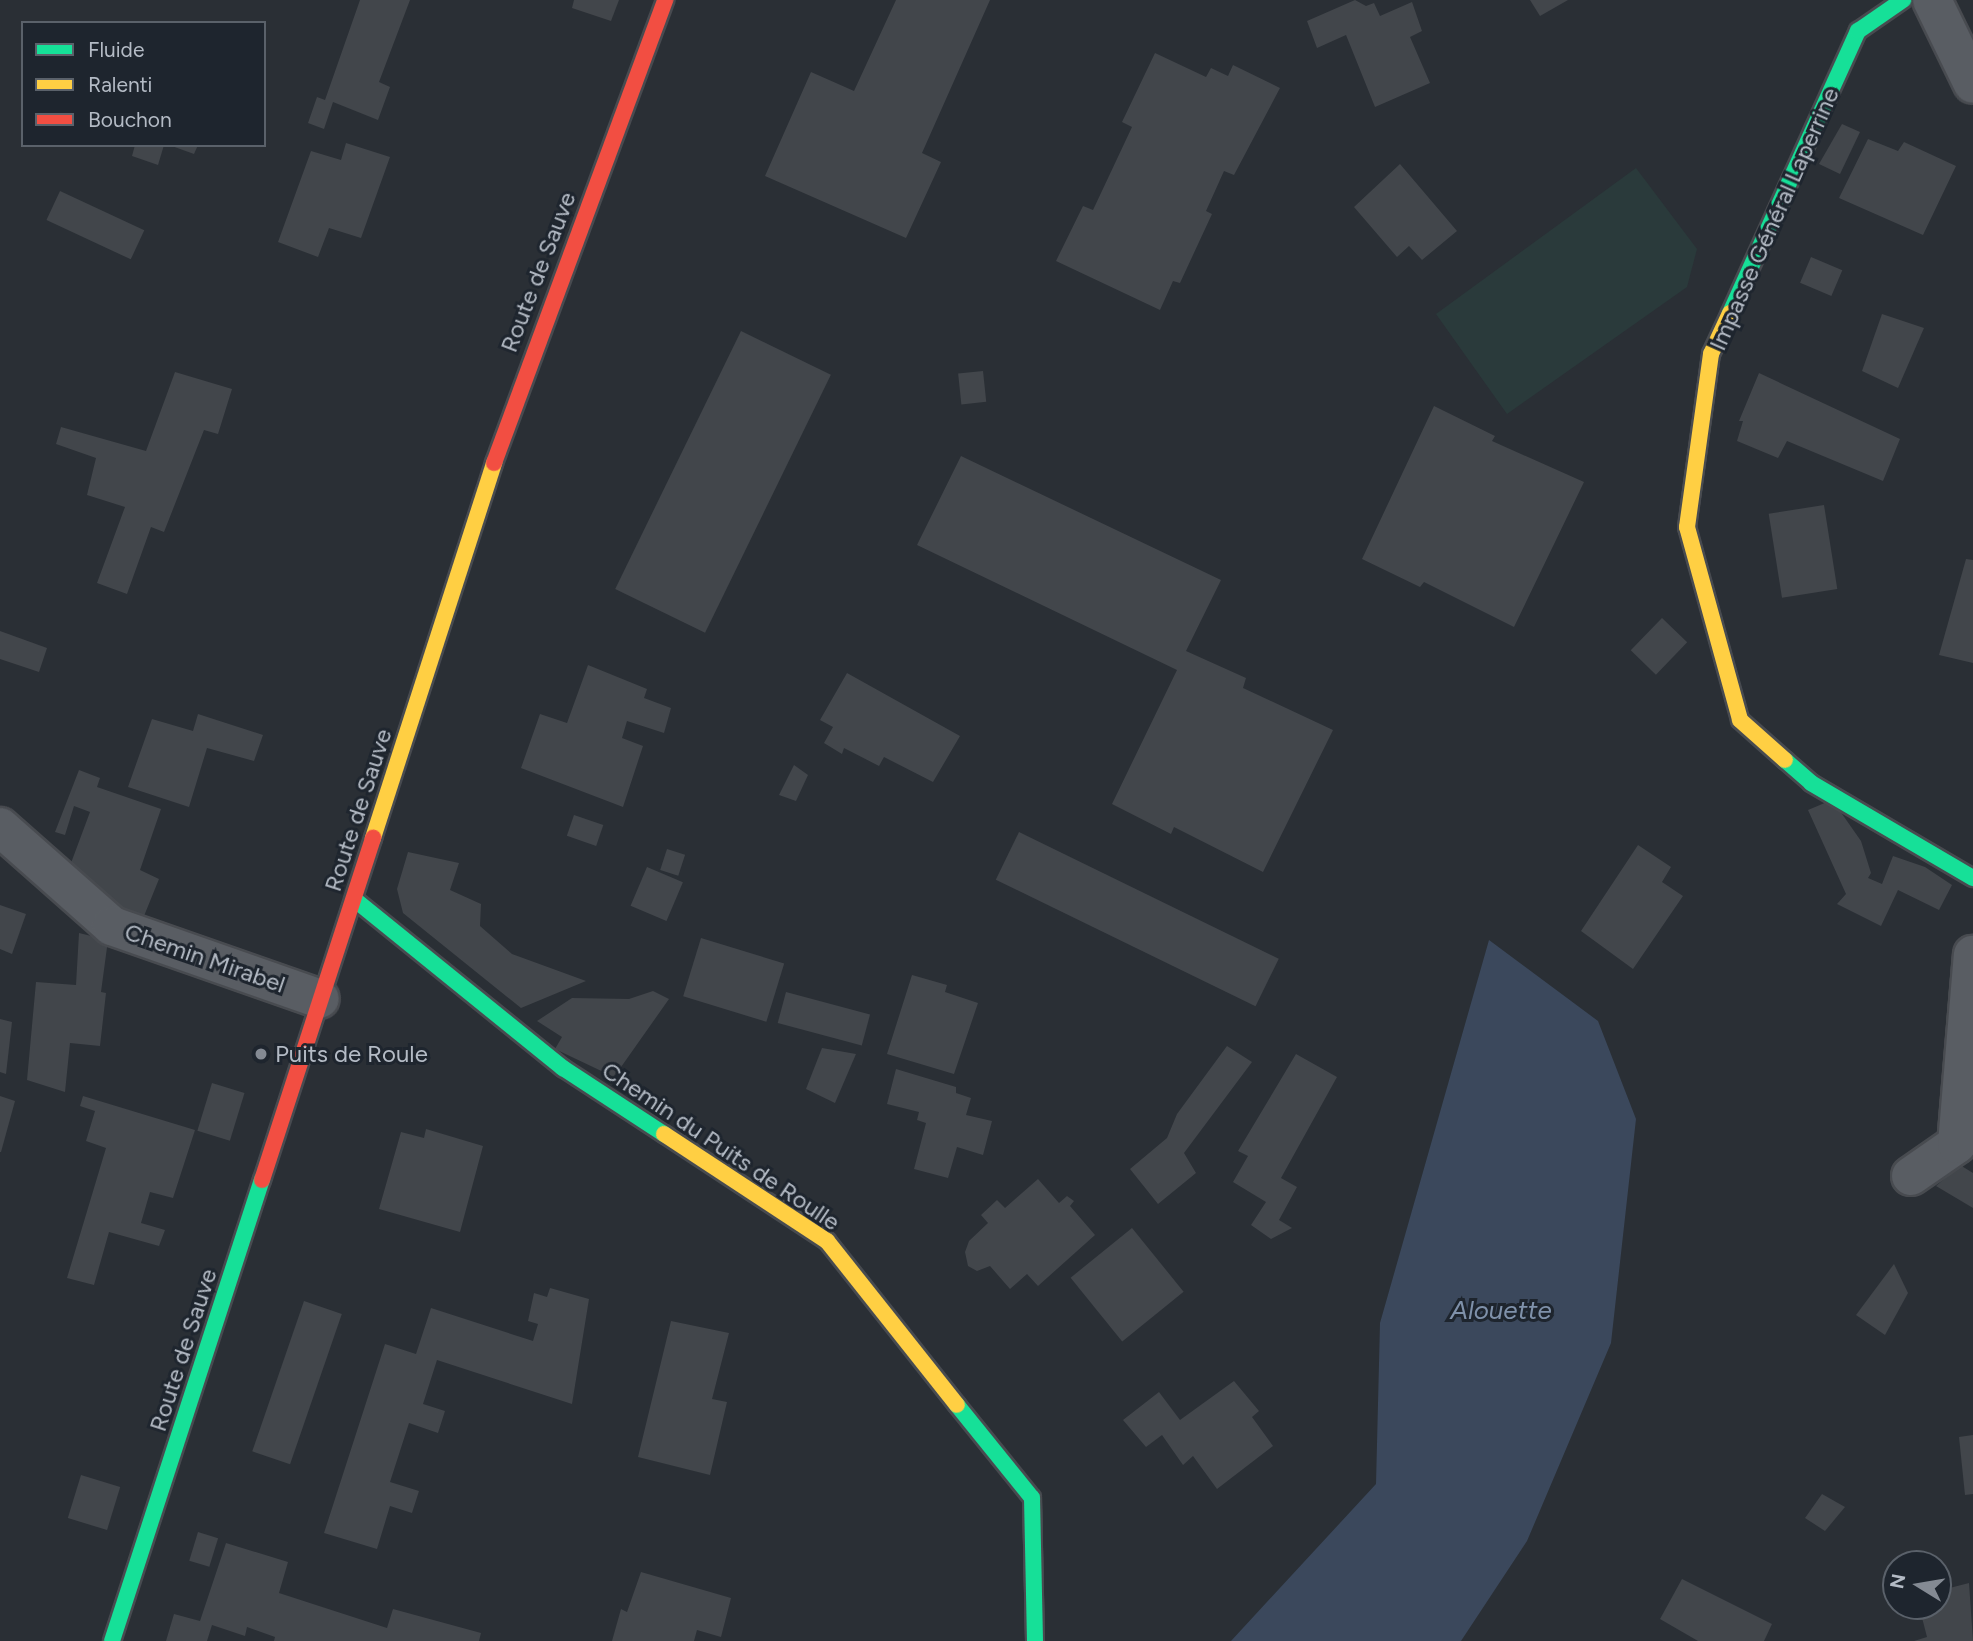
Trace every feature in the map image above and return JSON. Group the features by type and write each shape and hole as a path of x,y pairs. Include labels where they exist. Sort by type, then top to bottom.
{"street":[{"name":"Route de Sauve","path":"112,1641 520,384 665,0"},
{"name":"Impasse Général Laperrine","path":"1903,0 1858,31 1711,354 1687,527 1740,720 1811,783 1973,878"},
{"path":"1932,0 1973,84"},
{"name":"Chemin Mirabel","path":"0,827 112,926 320,999"},
{"name":"Chemin du Puits de Roulle","path":"354,899 563,1068 827,1241 1032,1498 1035,1641"},
{"path":"1911,1176 1957,1144 1973,955"}],"shaded area":[{"path":"1636,168 1697,249 1687,287 1507,414 1436,314"}],"water":[{"name":"Alouette","path":"1489,940 1598,1021 1636,1119 1611,1343 1527,1541 1461,1641 1231,1641 1376,1484 1380,1323"}],"building":[{"path":"360,0 410,0 379,82 390,87 378,120 333,102 324,129 308,123 317,97 325,100"},
{"path":"574,0 619,0 611,21 572,8"},
{"path":"896,0 990,0 922,153 941,162 906,238 765,176 811,72 854,91"},
{"path":"1355,0 1366,6 1374,3 1380,16 1412,2 1422,31 1410,37 1430,83 1375,107 1346,35 1317,48 1307,21"},
{"path":"1530,0 1568,0 1540,16"},
{"path":"1155,53 1206,77 1211,68 1228,76 1233,65 1280,88 1234,175 1224,171 1206,211 1212,214 1180,283 1173,281 1160,310 1056,261 1083,206 1093,210 1132,127 1122,122"},
{"path":"1842,124 1860,132 1840,174 1819,164"},
{"path":"1868,139 1898,151 1904,142 1956,166 1923,235 1839,198"},
{"path":"346,143 390,157 361,238 329,228 318,257 278,242 311,151 341,160"},
{"path":"134,147 163,147 158,165 132,156"},
{"path":"175,147 197,147 194,154"},
{"path":"1400,164 1457,231 1422,260 1409,246 1397,257 1354,207"},
{"path":"60,191 144,230 131,259 46,220"},
{"path":"1811,257 1842,270 1831,296 1800,283"},
{"path":"1882,314 1924,328 1898,388 1862,371"},
{"path":"741,331 831,375 705,633 615,589"},
{"path":"983,371 986,402 961,404 958,374"},
{"path":"175,372 232,389 218,434 204,430 164,532 151,527 127,594 97,583 125,507 87,495 96,458 56,444 61,427 146,451"},
{"path":"1759,373 1900,439 1883,481 1787,441 1778,458 1737,441 1743,421 1739,421"},
{"path":"1434,406 1495,436 1492,441 1584,482 1514,627 1424,582 1420,587 1362,559"},
{"path":"961,456 1221,580 1186,651 1246,678 1243,688 1333,730 1263,872 1174,827 1171,834 1112,804 1177,670 917,545"},
{"path":"1824,505 1837,589 1782,598 1769,514"},
{"path":"1966,559 1973,560 1973,663 1939,655"},
{"path":"1662,618 1687,642 1656,675 1631,650"},
{"path":"0,631 47,648 39,672 0,659"},
{"path":"588,665 647,689 644,698 671,708 664,733 627,721 622,738 643,746 623,807 521,768 540,714 567,723"},
{"path":"847,673 960,736 933,782 884,757 879,766 844,748 842,754 824,743 833,727 820,720"},
{"path":"198,714 263,735 254,761 207,748 189,807 128,787 152,719 193,731"},
{"path":"794,765 808,775 796,801 779,795"},
{"path":"79,770 100,778 97,787 161,809 140,870 159,879 144,916 115,905 71,863 90,812 74,806 65,835 55,832"},
{"path":"1827,802 1840,811 1861,841 1871,873 1868,878 1882,884 1893,856 1925,867 1952,885 1939,910 1898,890 1881,926 1837,904 1846,894 1808,810"},
{"path":"574,815 603,825 596,846 567,836"},
{"path":"1019,832 1279,959 1256,1006 996,880"},
{"path":"1638,845 1671,867 1662,882 1683,896 1633,969 1581,931"},
{"path":"667,849 685,855 678,876 660,870"},
{"path":"408,852 459,863 450,890 481,904 480,926 512,954 586,981 521,1008 403,913 397,889"},
{"path":"647,867 683,882 666,921 631,906"},
{"path":"0,905 26,914 12,954 0,949"},
{"path":"79,933 108,940 101,992 106,993 100,1046 70,1043 65,1092 27,1080 36,982 76,985"},
{"path":"701,938 784,963 766,1022 683,996"},
{"path":"912,975 947,985 945,992 978,1003 954,1074 887,1054"},
{"path":"653,991 669,999 614,1077 555,1049 562,1037 537,1021 572,998 629,999"},
{"path":"786,992 870,1015 862,1045 778,1023"},
{"path":"0,1019 12,1022 6,1074 0,1072"},
{"path":"1227,1046 1252,1062 1184,1153 1196,1173 1158,1204 1130,1169 1167,1138 1177,1114"},
{"path":"822,1048 856,1054 835,1103 806,1089"},
{"path":"1296,1054 1337,1077 1281,1178 1297,1187 1279,1220 1292,1228 1271,1239 1251,1225 1266,1202 1233,1182 1248,1156 1238,1151"},
{"path":"896,1069 956,1087 956,1093 971,1098 966,1115 992,1121 983,1155 957,1147 948,1178 914,1169 926,1123 917,1120 919,1112 887,1104"},
{"path":"212,1083 245,1093 230,1141 197,1131"},
{"path":"0,1096 15,1101 1,1152 0,1152"},
{"path":"83,1096 195,1130 173,1198 150,1192 141,1223 165,1230 159,1246 109,1232 94,1285 67,1278 106,1148 86,1141 95,1111 80,1106"},
{"path":"426,1129 483,1146 460,1232 379,1209 401,1132 424,1138"},
{"path":"1960,1165 1973,1173 1973,1208 1936,1186"},
{"path":"1038,1179 1059,1203 1067,1196 1074,1201 1070,1206 1095,1235 1038,1286 1027,1274 1010,1289 990,1266 977,1271 968,1266 965,1252 969,1241 988,1223 981,1215 997,1200 1005,1208"},
{"path":"1132,1228 1184,1292 1122,1341 1071,1278"},
{"path":"1894,1264 1908,1293 1885,1335 1856,1315"},
{"path":"550,1288 589,1299 572,1404 437,1360 423,1404 445,1411 438,1433 409,1423 390,1482 419,1491 412,1513 390,1506 377,1549 324,1533 385,1344 416,1354 431,1308 533,1341 538,1324 528,1321 534,1293 547,1297"},
{"path":"304,1301 342,1314 290,1464 252,1451"},
{"path":"671,1321 729,1333 712,1399 727,1402 710,1475 638,1457"},
{"path":"1234,1381 1259,1411 1252,1417 1273,1446 1217,1489 1193,1456 1183,1465 1162,1435 1146,1447 1123,1420 1159,1392 1180,1420"},
{"path":"1973,1435 1973,1494 1965,1495 1959,1437"},
{"path":"81,1475 120,1487 107,1530 68,1518"},
{"path":"1822,1494 1845,1507 1825,1531 1805,1518"},
{"path":"198,1532 218,1538 209,1567 189,1561"},
{"path":"226,1543 288,1562 279,1593 387,1628 393,1609 481,1633 479,1641 274,1641 275,1637 247,1627 245,1636 212,1625 207,1641 166,1641 174,1614 200,1621"},
{"path":"641,1572 731,1598 721,1637 697,1630 694,1641 612,1641 621,1609 627,1612"},
{"path":"1682,1579 1772,1624 1764,1641 1698,1641 1660,1619"},
{"path":"1969,1583 1973,1641 1914,1641 1927,1637 1923,1620 1952,1620 1952,1587"}],"traffic: fast":[{"path":"1730,313 1858,31 1903,0"},
{"path":"1785,760 1811,783 1973,878"},
{"path":"354,899 563,1068 664,1134"},
{"path":"112,1641 262,1180"},
{"path":"957,1405 1032,1498 1035,1641"}],"traffic: slow":[{"path":"1730,313 1711,354 1687,527 1740,720 1785,760"},
{"path":"373,838 494,463"},
{"path":"664,1134 827,1241 957,1405"}],"traffic: jam":[{"path":"494,463 665,0"},
{"path":"262,1180 373,838"}],"place":[{"name":"Puits de Roule","path":"261,1054"}]}
